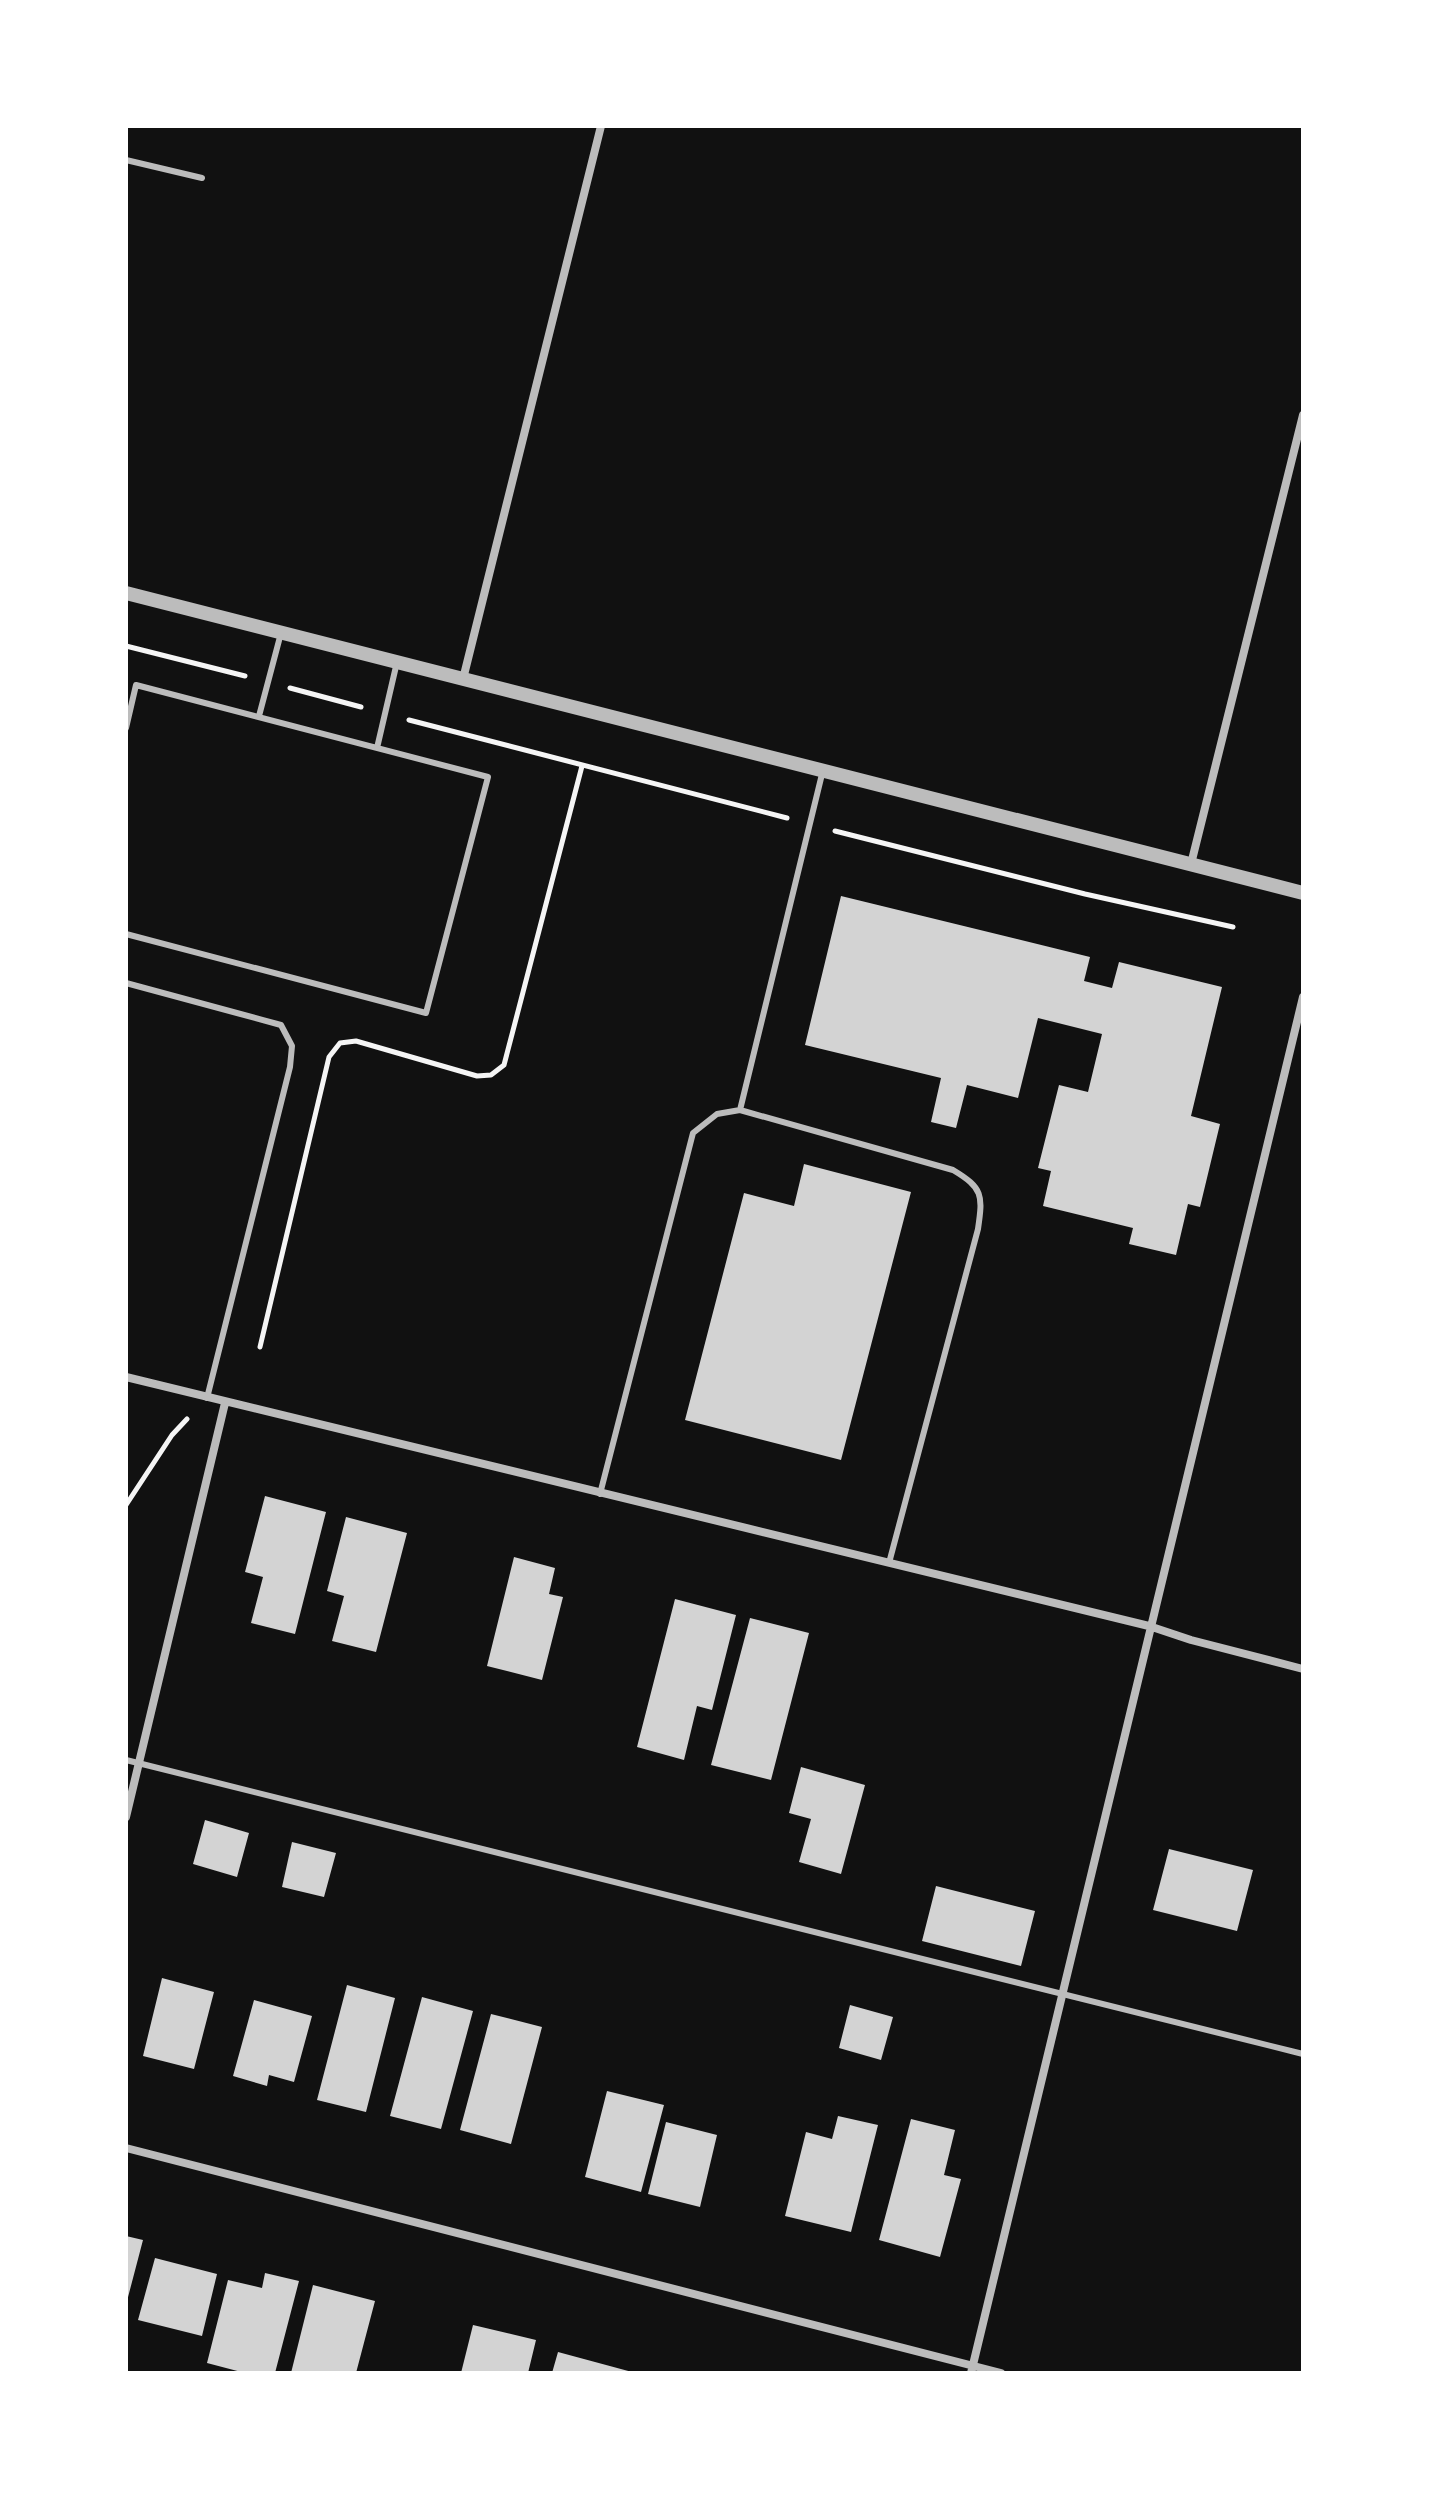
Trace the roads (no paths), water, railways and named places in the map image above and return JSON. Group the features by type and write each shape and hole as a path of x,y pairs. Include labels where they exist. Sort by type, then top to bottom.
{"street":[{"path":"463,679 601,126"},
{"path":"1191,864 1303,415"},
{"path":"126,593 1303,893"},
{"path":"972,2369 1303,997"},
{"path":"126,1377 1149,1626 1303,1669"},
{"path":"126,1817 225,1403"},
{"path":"126,2148 972,2369 1001,2373"}],"lane":[{"path":"126,160 202,178"},
{"path":"1292,461 1303,464"},
{"path":"259,716 281,633"},
{"path":"377,748 397,662"},
{"path":"126,728 136,685 488,777 426,1013 126,934"},
{"path":"740,1110 823,770"},
{"path":"126,983 281,1025 292,1046 290,1067 207,1398"},
{"path":"600,1494 693,1133 717,1114 740,1110 953,1170 971,1181 983,1201 889,1563"},
{"path":"126,1760 1303,2054"}]}
